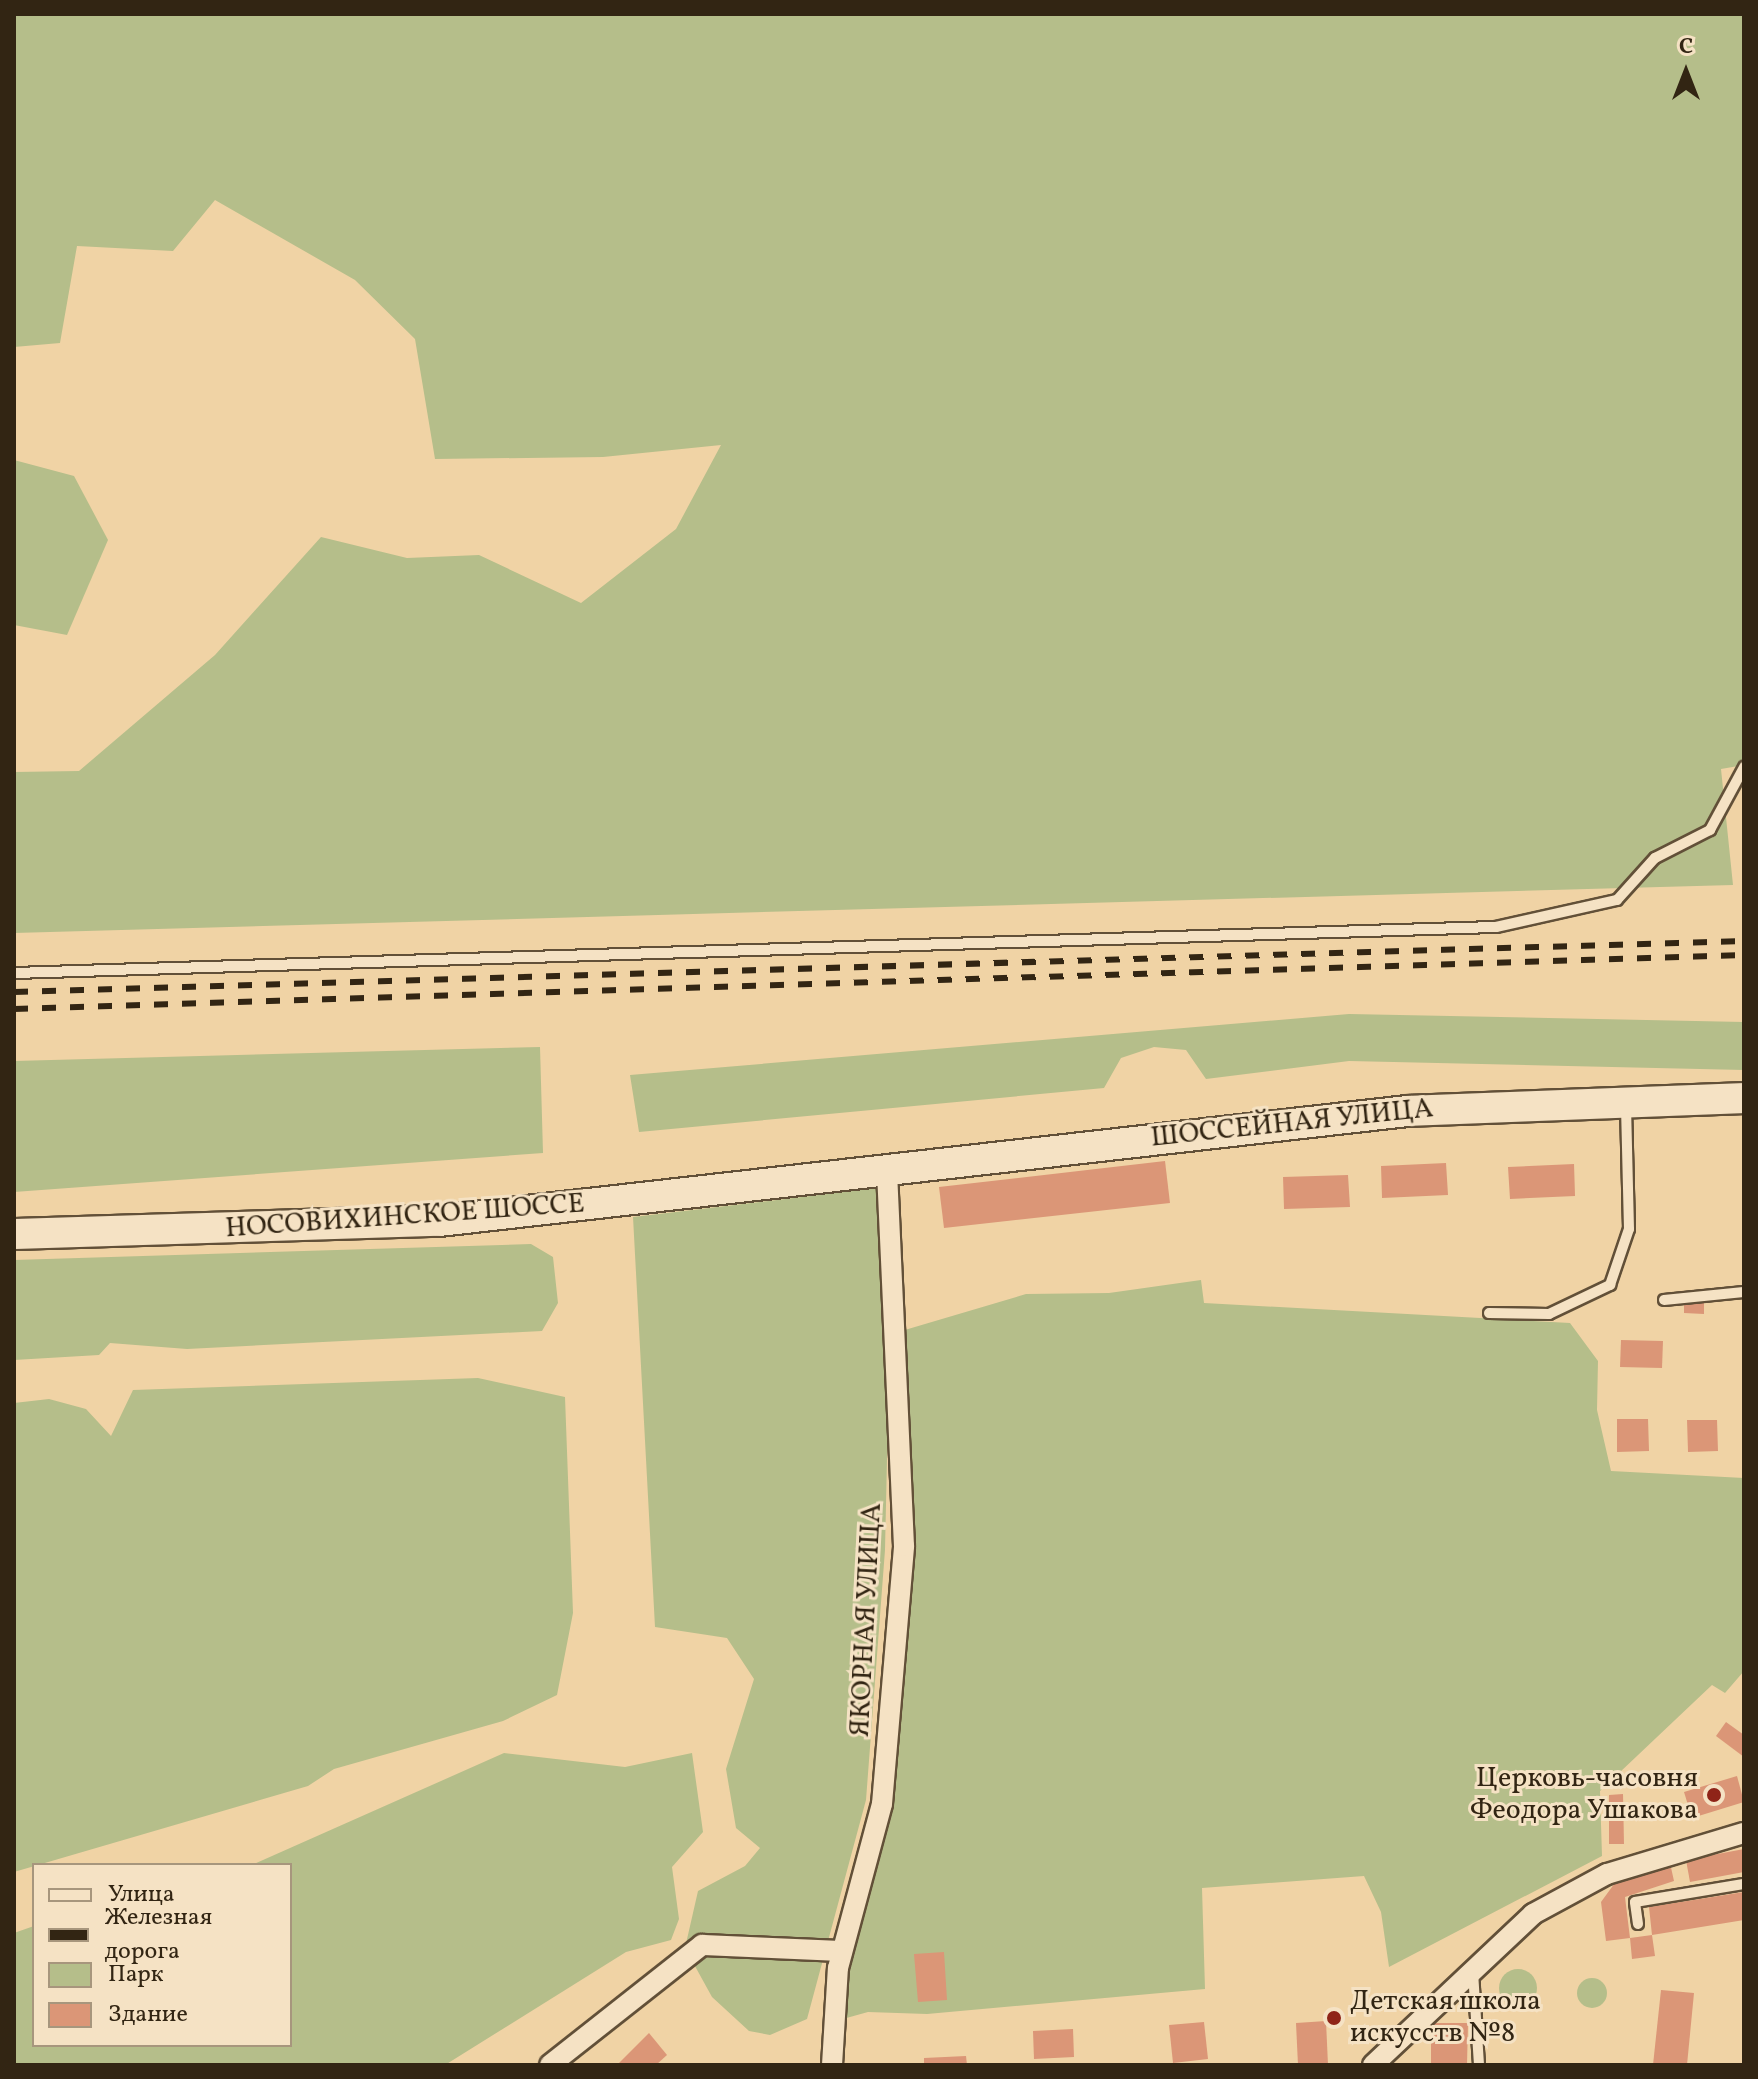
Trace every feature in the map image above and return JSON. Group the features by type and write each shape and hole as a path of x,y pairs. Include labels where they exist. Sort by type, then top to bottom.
{"main road":[{"name":"ШОССЕЙНАЯ УЛИЦА","path":"842,1175 1251,1126 1625,1099 1744,1098"},
{"name":"НОСОВИХИНСКОЕ ШОССЕ","path":"14,1234 439,1221 842,1175"}],"street":[{"name":"ЯКОРНАЯ УЛИЦА","path":"832,2065 842,1951 882,1804 904,1546 887,1172"},
{"path":"1373,2065 1533,1914 1581,1885 1744,1833"},
{"path":"550,2065 702,1945 842,1951"}],"lane":[{"path":"14,973 1496,927 1617,900 1655,858 1710,830 1744,767"},
{"path":"1489,1313 1549,1314 1610,1285 1629,1229 1625,1099"},
{"path":"1664,1300 1744,1292"},
{"path":"1638,1924 1635,1902 1744,1884"},
{"path":"1473,1968 1481,2005 1479,2065"}],"green space":[{"path":"14,14 1744,14 1744,765 1721,769 1733,885 14,933 14,772 79,771 215,655 321,537 407,558 479,555 581,603 676,529 721,445 603,457 435,459 415,339 355,280 215,200 173,251 77,246 60,343 14,347"},
{"path":"14,460 74,476 108,540 67,635 14,625"},
{"path":"1349,1014 1744,1022 1744,1070 1349,1061 1206,1079 1186,1050 1154,1047 1121,1058 1104,1088 639,1132 630,1075"},
{"path":"540,1047 543,1153 14,1192 14,1061"},
{"path":"877,1188 890,1325 885,1550 866,1800 807,2019 770,2035 749,2031 712,1997 685,1948 698,1891 745,1866 760,1848 736,1828 726,1769 754,1679 727,1638 655,1627 633,1217"},
{"path":"531,1244 553,1257 558,1303 542,1331 187,1349 110,1343 99,1355 14,1360 14,1260"},
{"path":"1201,1280 1204,1303 1570,1323 1598,1361 1597,1410 1611,1471 1744,1478 1744,1671 1725,1693 1712,1685 1600,1791 1602,1856 1389,1967 1381,1912 1364,1876 1202,1888 1205,1989 927,2014 868,2012 832,2022 861,1887 898,1624 898,1332 1026,1294 1109,1293"},
{"path":"478,1378 565,1397 573,1613 557,1695 503,1721 334,1769 308,1786 45,1863 32,1863 32,1867 14,1872 14,1403 49,1399 86,1409 111,1436 133,1390"},
{"path":"504,1753 625,1767 692,1753 703,1832 672,1867 679,1919 671,1940 626,1952 445,2065 14,2065 14,1933 32,1927 32,2047 292,2047 292,1863 256,1863"},
{"path":"1518,1969 1532,1974 1537,1988 1532,2002 1518,2007 1504,2002 1499,1988 1504,1974"},
{"path":"1592,1978 1603,1982 1607,1993 1603,2004 1592,2008 1581,2004 1577,1993 1581,1982"}],"building":[{"path":"1165,1161 1170,1203 944,1228 939,1187"},
{"path":"1446,1163 1448,1195 1382,1198 1381,1166"},
{"path":"1574,1164 1575,1196 1510,1199 1508,1167"},
{"path":"1348,1175 1350,1207 1284,1209 1283,1177"},
{"path":"1684,1303 1704,1303 1704,1314 1684,1313"},
{"path":"1621,1340 1663,1341 1662,1368 1620,1367"},
{"path":"1617,1419 1648,1419 1649,1451 1617,1452"},
{"path":"1687,1420 1717,1420 1718,1451 1688,1452"},
{"path":"1726,1722 1744,1735 1744,1757 1716,1736"},
{"name":"Церковь-часовня Феодора Ушакова","path":"1737,1776 1744,1802 1692,1818 1684,1792"},
{"path":"1623,1794 1624,1844 1609,1844 1609,1795"},
{"path":"1744,1849 1744,1872 1690,1882 1686,1860"},
{"path":"1670,1863 1674,1881 1625,1897 1630,1938 1606,1941 1601,1902 1620,1876"},
{"path":"1744,1892 1744,1920 1652,1935 1649,1907"},
{"path":"1652,1935 1655,1956 1632,1959 1630,1938"},
{"path":"944,1952 947,2000 918,2002 914,1954"},
{"path":"1661,1990 1694,1993 1687,2065 1653,2065"},
{"path":"1326,2021 1328,2065 1298,2065 1296,2023"},
{"path":"1204,2022 1208,2059 1173,2063 1169,2025"},
{"path":"1431,2023 1468,2023 1467,2065 1431,2065"},
{"path":"1073,2029 1074,2057 1034,2059 1033,2031"},
{"path":"649,2033 667,2055 656,2065 617,2065"},
{"path":"966,2056 967,2065 924,2065 924,2058"}],"railway":[{"path":"14,992 1744,941"},
{"path":"14,1009 1744,955"}],"place":[{"name":"Церковь-часовня Феодора Ушакова","path":"1714,1795"},
{"name":"Детская школа искусств №8","path":"1334,2018"}]}
